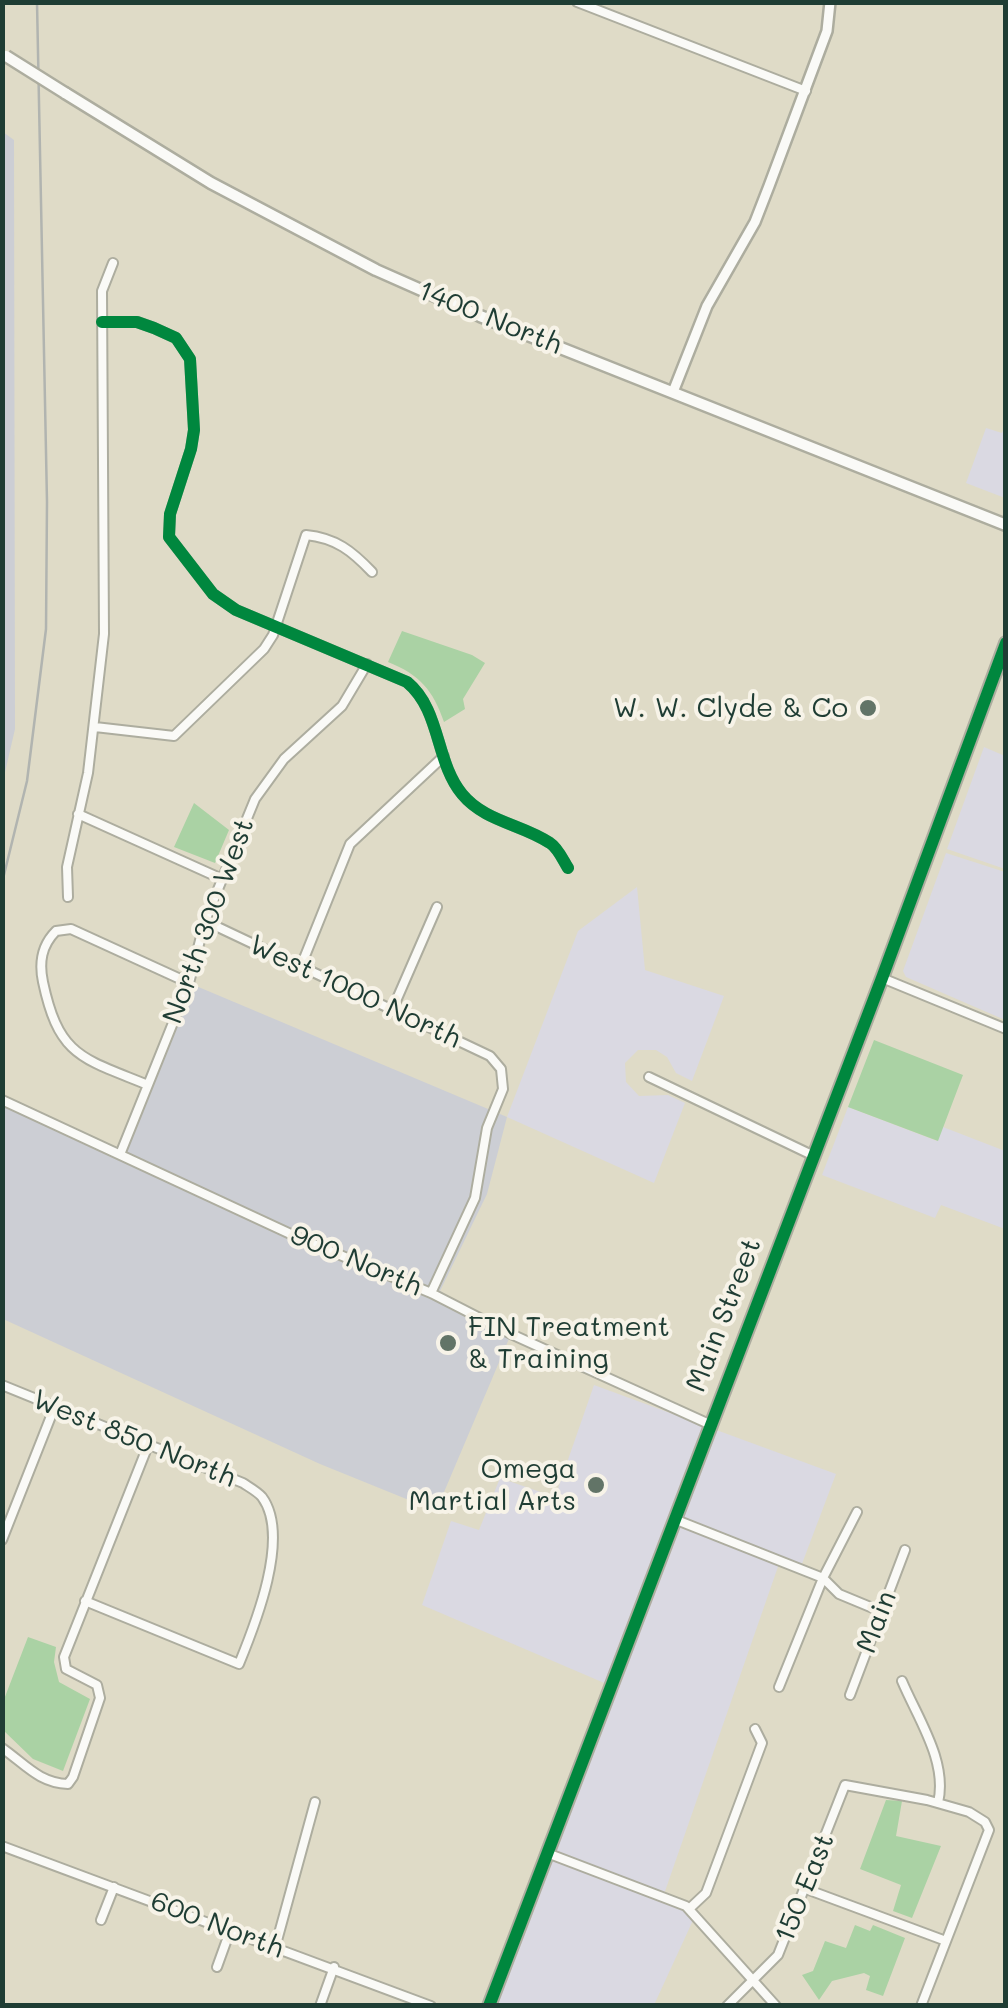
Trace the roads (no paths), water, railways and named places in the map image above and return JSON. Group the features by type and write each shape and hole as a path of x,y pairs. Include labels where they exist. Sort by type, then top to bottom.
{"main road":[{"name":"1400 North","path":"4,55 198,175 376,270 480,316 1006,525"},
{"name":"Main Street","path":"489,2006 882,978 1006,642"}],"street":[{"path":"578,2 806,91"},
{"path":"674,392 713,293 754,222 828,31 830,2"},
{"path":"68,897 67,867 95,727 105,614 102,291 113,262"},
{"path":"102,322 138,322 176,338 184,347 194,374 194,430 192,449 170,514 170,538 213,594 226,605 407,682 423,697 463,796 487,814 554,844 568,868"},
{"path":"95,727 174,736 264,649 277,624 306,536 322,537 351,549 372,572"},
{"name":"North 300 West","path":"121,1152 188,984 205,921 241,827 266,780 284,758 342,706 367,664"},
{"path":"301,966 350,844 444,756"},
{"path":"78,814 222,879"},
{"path":"393,1008 436,907"},
{"name":"West 1000 North","path":"205,921 490,1056 501,1068 503,1088 487,1128 478,1189 431,1294"},
{"path":"148,1085 80,1054 60,1034 51,1017 41,961 47,942 60,930 72,929 188,984"},
{"path":"882,978 1006,1029"},
{"path":"649,1077 812,1155"},
{"name":"900 North","path":"2,1100 709,1424"},
{"name":"West 850 North","path":"2,1385 149,1442 243,1484 264,1498 272,1522 268,1589 239,1664 85,1601"},
{"path":"2,1540 55,1406"},
{"path":"2,1748 35,1775 54,1784 68,1784 100,1706 96,1686 70,1673 64,1663 149,1442"},
{"path":"780,1686 823,1578 856,1512"},
{"path":"674,1519 823,1578 839,1594 880,1611"},
{"name":"Main","path":"850,1695 905,1550"},
{"path":"902,1682 940,1769 938,1803 970,1812 985,1822 989,1830 921,2006"},
{"path":"689,1910 706,1892 762,1743 756,1729"},
{"name":"150 East","path":"727,2006 778,1955 845,1785 938,1803"},
{"path":"274,1948 316,1802"},
{"name":"600 North","path":"3,1844 432,2006"},
{"path":"547,1853 689,1910 776,2006"},
{"path":"101,1920 114,1886"},
{"path":"806,1889 946,1942"},
{"path":"217,1967 230,1931"},
{"path":"320,2006 334,1967"}],"railway":[{"path":"2,883 27,781 46,629 37,2"}],"place":[{"name":"W. W. Clyde & Co","path":"868,708"},
{"name":"FIN Treatment & Training","path":"448,1343"},
{"name":"Omega Martial Arts","path":"596,1485"}]}
